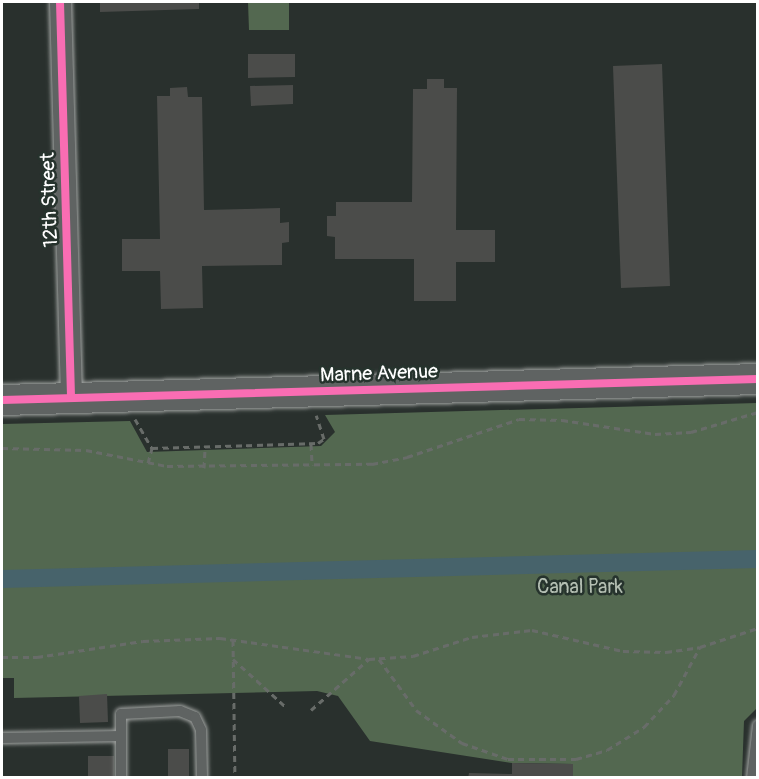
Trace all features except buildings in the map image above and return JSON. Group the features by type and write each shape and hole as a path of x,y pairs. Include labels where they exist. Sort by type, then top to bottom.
{"street":[{"name":"12th Street","path":"60,2 70,398"},
{"name":"Marne Avenue","path":"2,400 758,379"}],"lane":[{"path":"121,777 121,714 180,711 195,717 201,730 202,777"},
{"path":"752,777 758,726"},
{"path":"2,738 121,736"}],"path":[{"path":"152,448 311,444 324,439 316,414 324,411"},
{"path":"2,448 86,450 148,463 204,468 372,464 407,457 519,419 655,435 691,432 758,412"},
{"path":"123,417 134,417 152,448 148,463"},
{"path":"311,444 312,465"},
{"path":"204,468 205,446"},
{"path":"2,657 37,657 143,640 232,640 369,659 413,656 472,637 532,630 623,651 700,647 758,628"},
{"path":"232,640 236,777"},
{"path":"379,658 416,710 462,743 508,759 576,759 607,750 644,726 674,695 700,647"},
{"path":"233,659 287,708"},
{"path":"311,710 369,659"}],"green space":[{"path":"248,2 289,2 289,30 249,30"},
{"name":"Canal Park","path":"757,403 758,707 744,721 742,777 573,777 573,764 512,763 370,741 338,696 317,691 14,698 14,678 2,678 2,424 130,421 147,452 321,446 335,432 325,415"}],"waterway":[{"path":"2,579 758,559"}],"cycle path":[{"path":"60,2 71,398"},
{"path":"2,400 758,379"}]}
